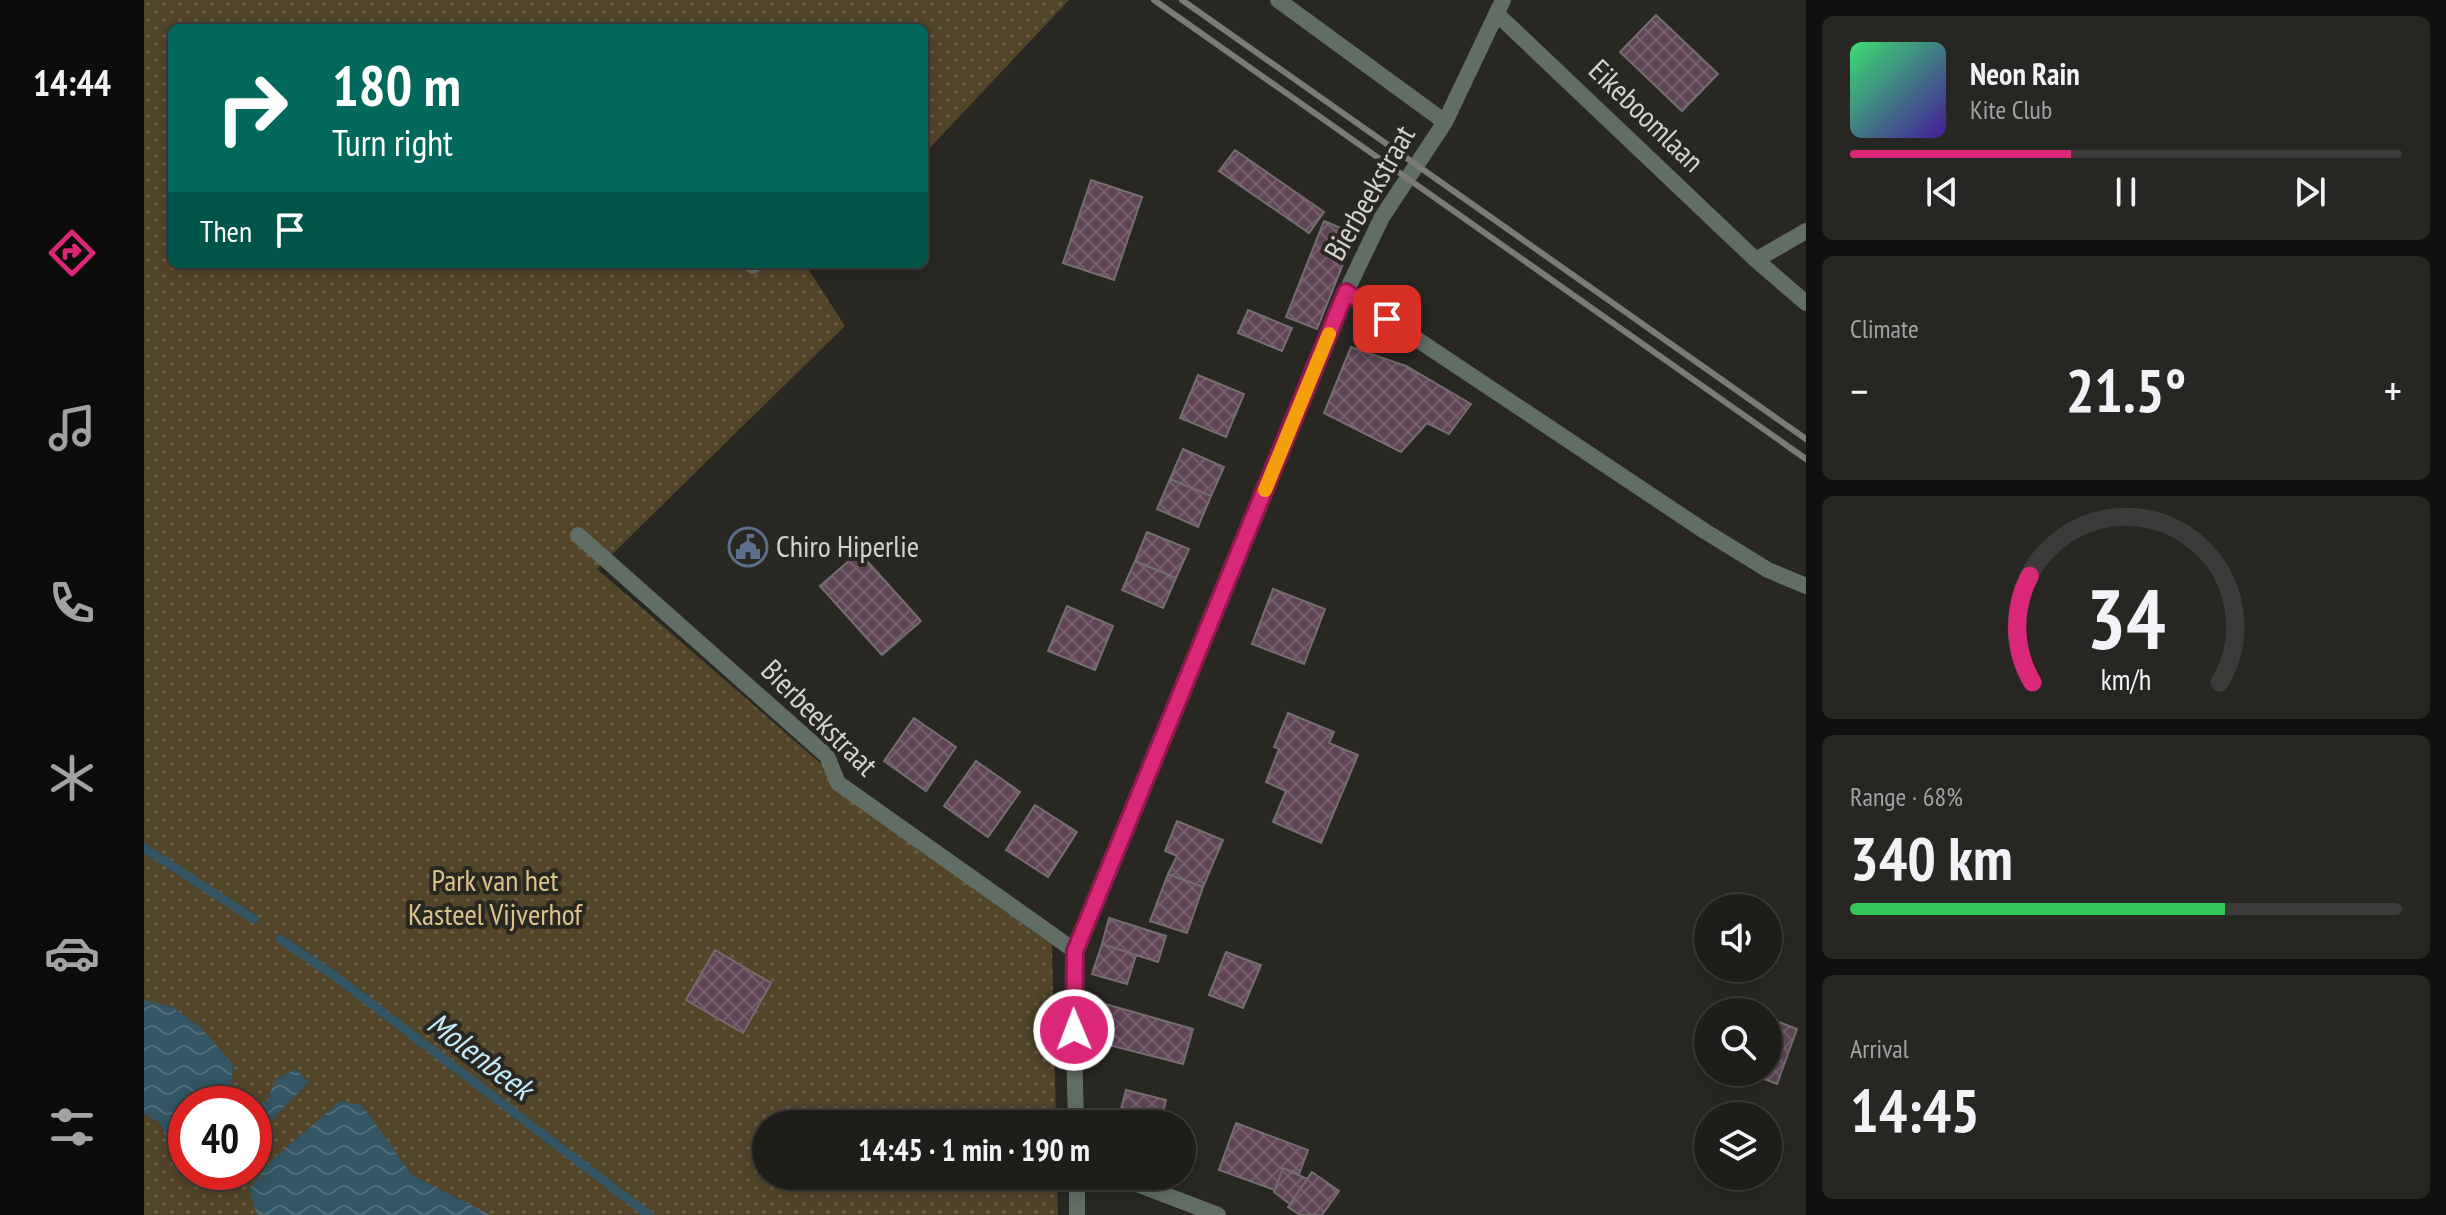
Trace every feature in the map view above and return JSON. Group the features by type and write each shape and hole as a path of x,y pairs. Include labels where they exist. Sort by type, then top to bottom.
{"street":[{"path":"1278,0 1445,122"},
{"name":"Bierbeekstraat","path":"1076,1110 1075,951 1346,292 1382,217 1445,122 1500,7"},
{"name":"Eikeboomlaan","path":"1500,7 1756,260 1806,303"},
{"path":"1756,260 1806,231"},
{"path":"1346,292 1703,530 1768,570 1806,586"},
{"name":"Bierbeekstraat","path":"578,535 827,756 838,783 1075,951"},
{"path":"1077,1190 1077,1215"},
{"path":"1153,1190 1218,1215"}],"green space":[{"name":"Park van het Kasteel Vijverhof","path":"144,0 1069,0 928,150 928,24 168,24 168,268 808,268 845,326 597,569 826,768 838,791 1052,945 1056,1110 752,1110 752,1190 1057,1190 1058,1215 144,1215"}],"water":[{"path":"144,1000 172,1007 200,1027 233,1064 231,1086 168,1086 168,1141 159,1122 144,1114"},
{"path":"295,1069 309,1082 272,1119 275,1080"},
{"path":"340,1101 362,1105 412,1175 490,1215 257,1215 249,1190 272,1190 272,1160"}],"building":[{"path":"1656,15 1718,74 1682,111 1620,52"},
{"path":"1235,150 1324,212 1309,233 1219,171"},
{"path":"1091,180 1142,197 1114,280 1063,263"},
{"path":"1324,221 1355,234 1317,329 1286,317"},
{"path":"1248,310 1292,328 1282,351 1238,333"},
{"path":"1351,347 1406,366 1471,404 1449,434 1427,423 1401,452 1324,413"},
{"path":"1198,375 1244,394 1226,437 1180,418"},
{"path":"1183,449 1224,467 1211,496 1170,479"},
{"path":"1170,479 1211,496 1198,527 1157,509"},
{"path":"1147,532 1189,549 1176,578 1135,561"},
{"path":"859,552 921,621 882,655 820,586"},
{"path":"1135,561 1176,578 1163,608 1122,590"},
{"path":"1273,589 1325,609 1304,664 1252,644"},
{"path":"1067,606 1113,626 1095,670 1048,651"},
{"path":"1288,713 1334,732 1329,743 1358,755 1321,843 1273,822 1286,791 1266,782 1279,749 1274,747"},
{"path":"914,718 956,747 926,791 884,761"},
{"path":"976,761 1020,792 988,837 944,806"},
{"path":"1035,805 1077,832 1048,877 1006,850"},
{"path":"1177,821 1223,840 1203,887 1168,874 1177,856 1165,851"},
{"path":"1168,874 1203,887 1187,933 1150,921"},
{"path":"1109,918 1166,936 1158,962 1102,944"},
{"path":"1102,944 1136,955 1127,984 1092,974"},
{"path":"715,950 771,983 743,1033 686,1000"},
{"path":"1226,952 1261,965 1243,1008 1209,995"},
{"path":"1095,1001 1193,1029 1183,1064 1097,1042"},
{"path":"1782,1023 1797,1029 1782,1070"},
{"path":"1126,1090 1166,1100 1164,1110 1121,1110"},
{"path":"1236,1123 1308,1150 1299,1174 1283,1168 1275,1190 1219,1170"},
{"path":"1283,1168 1307,1179 1290,1204 1274,1192"},
{"path":"1312,1172 1339,1191 1322,1215 1300,1215 1288,1207"}],"waterway":[{"name":"Molenbeek","path":"144,848 254,919"},
{"name":"Molenbeek","path":"280,939 336,977 649,1215"}],"railway":[{"path":"1154,0 1806,459"},
{"path":"1182,0 1806,439"}],"slow traffic":[{"path":"1265,490 1329,334"}],"place":[{"name":"Chiro Hiperlie","path":"748,547"}],"route":[{"path":"1074,1030 1075,951 1346,292 1387,319"}]}
